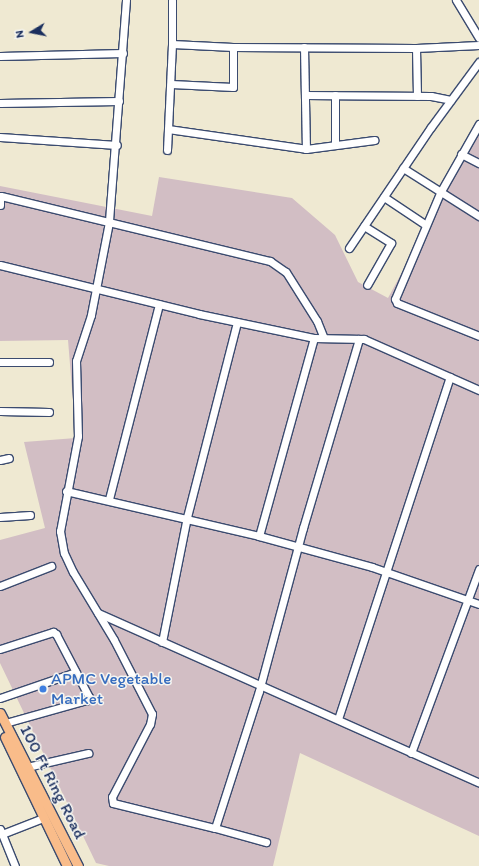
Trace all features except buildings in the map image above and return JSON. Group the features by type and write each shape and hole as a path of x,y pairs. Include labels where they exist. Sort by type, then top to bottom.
{"main road":[{"name":"100 Ft Ring Road","path":"0,713 3,727 43,818 67,866"},
{"name":"100 Ft Ring Road","path":"3,727 27,767 78,866"}],"street":[{"path":"126,0 117,145 109,222 97,289 76,361 78,436 66,491 60,531 64,553 152,714 150,724 111,800 266,842"},
{"path":"167,150 172,44 172,0"},
{"path":"456,0 479,38"},
{"path":"172,44 234,47 416,48 479,45"},
{"path":"170,84 233,87 234,47"},
{"path":"304,47 306,149"},
{"path":"416,48 417,96"},
{"path":"0,56 123,53"},
{"path":"348,248 479,62"},
{"path":"305,95 417,96 451,100"},
{"path":"334,95 334,145"},
{"path":"0,103 119,101"},
{"path":"479,124 440,193 395,298 398,303 479,336"},
{"path":"168,129 306,149 374,140"},
{"path":"0,137 117,145"},
{"path":"462,154 479,162"},
{"path":"403,168 440,193 479,216"},
{"path":"0,205 1,196 270,261 286,272 317,321 324,338"},
{"path":"384,196 426,225"},
{"path":"364,226 391,243 367,284"},
{"path":"0,265 159,304 314,338 359,339 479,390"},
{"path":"109,500 159,304"},
{"path":"162,642 187,517 237,322"},
{"path":"259,536 314,338"},
{"path":"215,828 261,684 297,547 359,339"},
{"path":"0,362 49,362"},
{"path":"338,719 450,377"},
{"path":"0,411 49,412"},
{"path":"0,460 9,458"},
{"path":"66,491 187,517 259,536 387,572 479,604"},
{"path":"0,517 30,515"},
{"path":"0,586 51,566"},
{"path":"411,753 479,569"},
{"path":"98,613 261,684 479,783"},
{"path":"0,649 52,632 89,697 87,700 3,727"},
{"path":"0,698 76,672"},
{"path":"27,767 88,753"},
{"path":"15,866 1,831 43,818"}],"shaded area":[{"path":"479,131 479,836 300,753 273,866 109,866 96,863 0,663 0,540 45,528 24,442 76,438 68,340 0,341 0,186 152,216 159,177 292,198 335,235 358,282 388,298"}],"place":[{"name":"APMC Vegetable Market","path":"43,689"}]}
